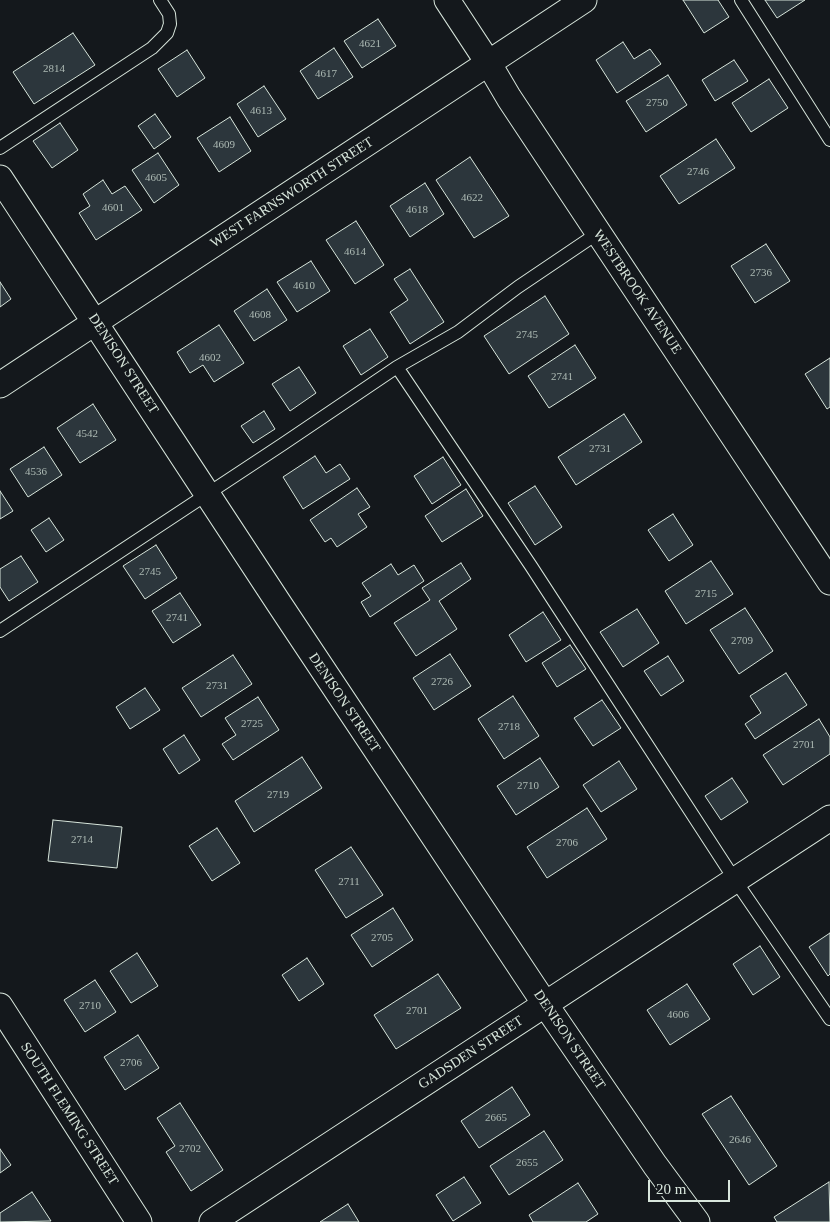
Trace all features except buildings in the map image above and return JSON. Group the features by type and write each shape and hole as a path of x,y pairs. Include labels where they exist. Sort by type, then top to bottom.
{"street":[{"name":"WESTBROOK AVENUE","path":"447,0 509,98 830,582"},
{"name":"WEST FARNSWORTH STREET","path":"0,385 584,0"},
{"name":"DENISON STREET","path":"0,178 545,1004 655,1165 697,1222"},
{"name":"GADSDEN STREET","path":"212,1222 830,818"},
{"name":"SOUTH FLEMING STREET","path":"0,1006 139,1222"}],"lane":[{"path":"0,148 157,43 167,33 170,24 169,14 160,0"},
{"path":"741,0 830,140"},
{"path":"0,631 396,367 458,332 518,287 598,233"},
{"path":"396,367 531,566 735,880 830,1018"}]}
